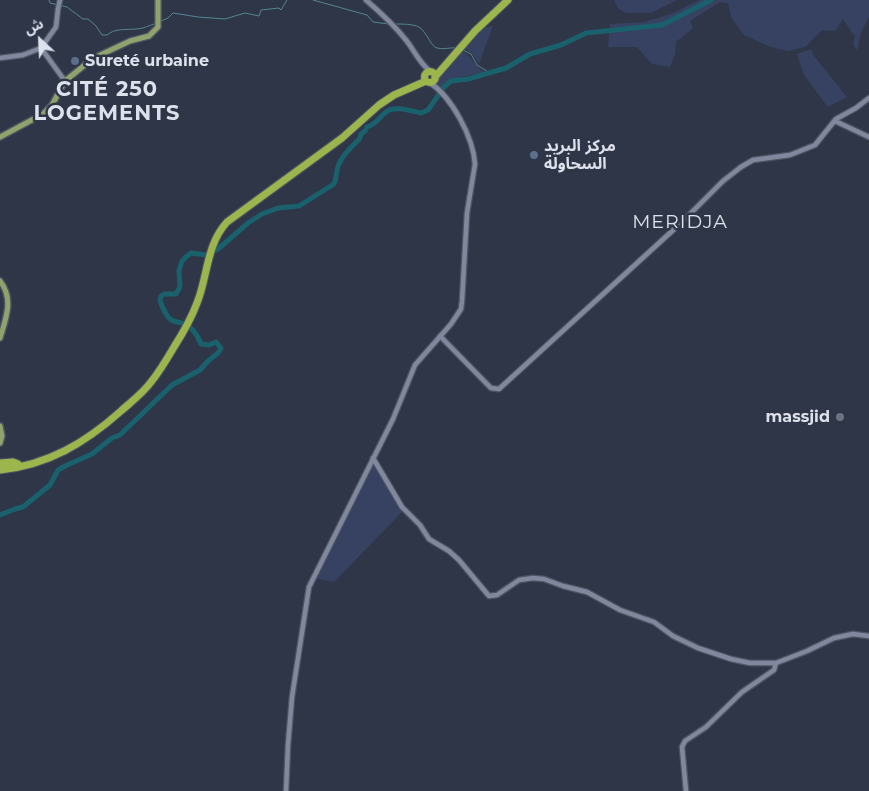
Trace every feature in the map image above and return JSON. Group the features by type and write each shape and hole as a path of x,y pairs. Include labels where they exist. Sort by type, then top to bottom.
{"highway":[{"path":"0,467 31,465 71,449 94,434 147,387 183,329 217,228 232,213 340,135 379,100 431,79 440,66 455,53 471,30 503,0"},
{"path":"461,45 508,0"},
{"path":"0,467 13,462 18,464 41,458 65,447 92,430 148,380 183,329"}],"main road":[{"path":"0,58 23,55 41,48 56,27 60,0"},
{"path":"0,137 43,114 52,105 66,81 75,71 98,56 130,40 149,36 158,27 158,0"},
{"path":"286,791 291,705 307,595 316,570 393,419 414,365 451,324 461,308 467,213 475,164 471,146 463,124 407,41 366,0"},
{"path":"41,48 66,81"},
{"path":"440,336 491,388 499,389 731,175 753,160 790,155 815,145 835,121 869,98"},
{"path":"835,121 869,137"},
{"path":"0,281 6,290 9,304 0,338"},
{"path":"0,426 2,436 0,443"},
{"path":"372,458 377,463 402,507 420,525 429,539 449,551 459,560 489,596 497,595 519,580 539,578 588,592 620,610 654,622 673,636 698,648 740,661 767,664 776,663 807,652 834,638 853,634 869,636"},
{"path":"686,791 682,747 685,742 706,726 742,692 774,670 776,663"}],"shaded area":[{"path":"614,0 677,0 651,13 626,13 618,8"},
{"path":"699,0 869,0 869,17 861,33 857,50 853,44 855,37 843,19 835,31 822,30 805,47 787,51 768,46 744,35 732,19 728,3 720,2 690,21 693,28 676,42 675,54 670,67 652,64 637,47 608,47 610,24 644,22 671,14"},
{"path":"493,26 479,64 472,53 463,48 480,28"},
{"path":"811,49 814,56 847,97 828,107 804,75 797,54"},
{"path":"462,51 484,72 449,80 440,88 437,81"},
{"path":"371,464 375,466 402,512 334,582 314,578"}],"waterway":[{"path":"49,0 50,3 67,7 83,19 88,19 102,35 107,35 117,30 141,28 157,23"},
{"path":"161,21 173,13 225,19 245,13 259,16 261,10 279,8 281,10 287,0"},
{"path":"313,0 367,15 373,22 389,24"},
{"path":"0,515 23,507 50,485 58,470 92,454 112,438 120,435 172,385 200,370 218,353 221,348 216,342 209,345 201,344 191,328 186,324 170,319 160,300 164,294 176,294 180,287 179,270 182,261 191,253 206,255 218,249 248,223 262,214 278,208 299,206 334,184 338,166 348,150 360,138 367,127 389,110 403,109 421,113 428,110 444,87 451,81 468,79 506,68 530,54 561,45 586,33 662,25 711,0"},
{"path":"395,24 419,27 437,48 457,48"},
{"path":"463,50 471,54 477,65 490,73"}],"place":[{"name":"Sureté urbaine","path":"75,61"},
{"name":"مركز البريد السحاولة","path":"534,155"},
{"name":"massjid","path":"840,417"}],"district":[{"name":"CITÉ 250 LOGEMENTS","path":"107,102"},
{"name":"MERIDJA","path":"680,222"}]}
